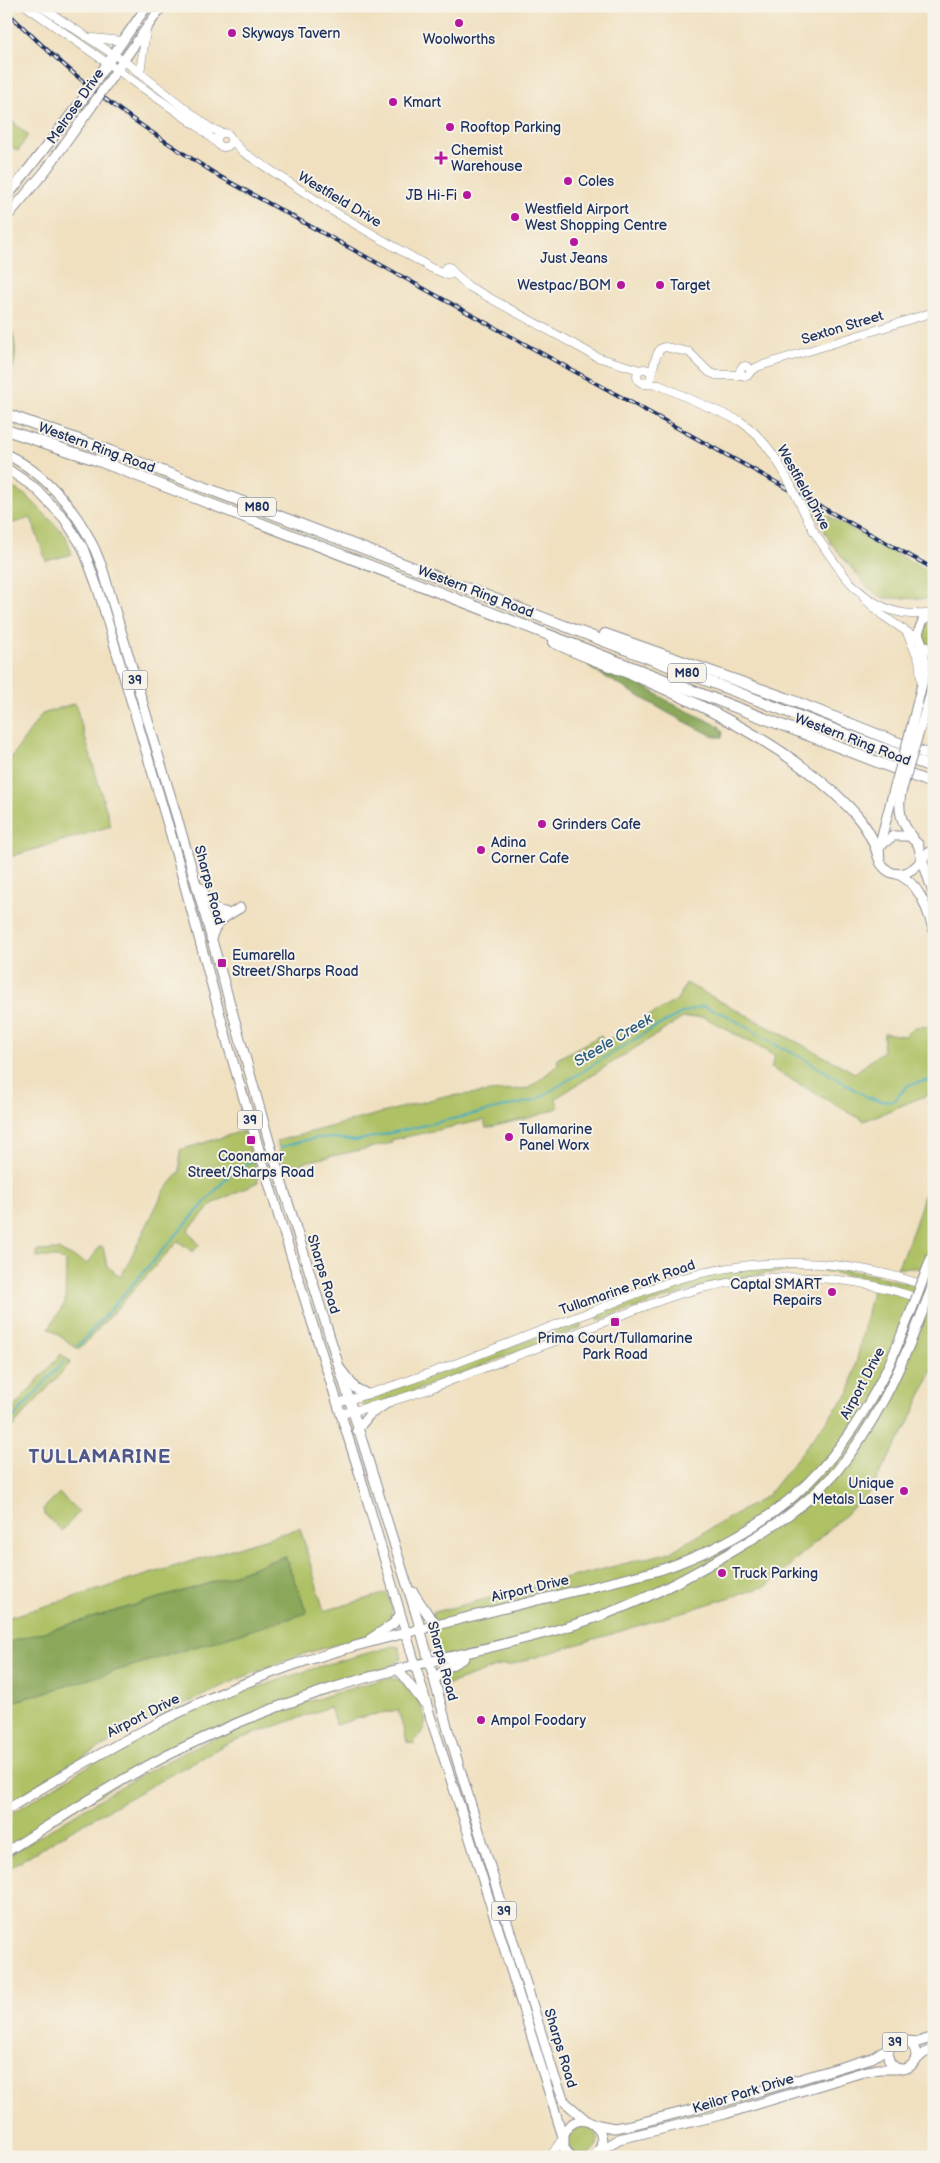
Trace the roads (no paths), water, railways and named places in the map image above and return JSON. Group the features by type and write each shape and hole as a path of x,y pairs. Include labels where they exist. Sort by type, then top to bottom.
{"highway":[{"name":"Western Ring Road","path":"6,413 110,451 934,768"},
{"name":"Western Ring Road","path":"6,430 113,467 934,784"},
{"path":"469,603 574,652 662,689 745,731 781,752 814,775 858,816 872,838 879,858"},
{"path":"506,603 738,680 934,757"},
{"path":"922,858 934,850"}],"main road":[{"path":"26,6 110,59 123,61 210,128 228,134 231,139 228,145 220,145 217,138 222,133"},
{"path":"40,6 90,38 110,59"},
{"name":"Melrose Drive","path":"6,198 83,99 147,6"},
{"name":"Melrose Drive","path":"6,219 46,170 162,6"},
{"path":"140,73 146,30"},
{"path":"90,38 123,41"},
{"name":"Westfield Drive","path":"110,59 117,70 200,128 220,145 243,152"},
{"name":"Westfield Drive","path":"231,139 243,152 336,213 425,263 449,272 455,281 468,286 597,357 628,368 641,370"},
{"name":"Sexton Street","path":"641,370 656,357 662,347 683,350 691,354 709,372 728,376 934,312"},
{"path":"641,382 650,381 656,357"},
{"path":"628,368 641,382"},
{"path":"641,382 637,374 641,370 648,370 651,375"},
{"name":"Westfield Drive","path":"651,375 659,385"},
{"name":"Westfield Drive","path":"641,382 659,385 740,421 761,439 777,459 813,530 835,564 876,610 920,641"},
{"name":"Sharps Road","path":"6,454 33,471 74,512 96,549 191,865 250,1078 357,1430 406,1580 435,1678 448,1730 558,2088 568,2107 590,2123"},
{"name":"Sharps Road","path":"6,468 25,480 50,502 64,518 79,541 89,562 178,861 238,1082 341,1414 415,1666 563,2138"},
{"path":"25,480 33,471"},
{"name":"Westfield Drive","path":"860,592 894,611 911,614 934,614"},
{"path":"914,734 925,662 918,633 925,618 934,614"},
{"path":"906,632 919,660 922,688"},
{"path":"920,641 934,653"},
{"path":"934,683 914,734 879,847 879,858 886,870 906,879 918,892 934,930"},
{"path":"898,788 900,816 904,825 918,844 934,896"},
{"path":"178,861 181,856 181,831"},
{"path":"879,847 895,836 907,835 913,838"},
{"path":"897,874 911,870 922,858"},
{"path":"191,865 212,907 217,911 225,912"},
{"path":"211,939 218,922 240,908"},
{"path":"238,1082 250,1078"},
{"path":"279,1217 283,1208 280,1197 284,1191"},
{"name":"Airport Drive","path":"6,1810 111,1747 189,1706 274,1671 438,1624 660,1570 698,1556 766,1520 814,1479 849,1436 886,1372 934,1251"},
{"name":"Tullamarine Park Road","path":"337,1403 412,1380 665,1283 715,1270 775,1263 836,1265 882,1273 934,1289"},
{"name":"Tullamarine Park Road","path":"341,1414 424,1391 662,1300 728,1283 774,1278 829,1279 873,1286 934,1304"},
{"name":"Airport Drive","path":"6,1852 131,1776 201,1739 319,1692 478,1651 602,1616 653,1596 727,1554 789,1515 834,1473 867,1430 886,1398 934,1283"},
{"path":"338,1366 355,1388 367,1394"},
{"path":"357,1430 369,1415 389,1402"},
{"path":"406,1580 429,1616 438,1624"},
{"path":"362,1645 393,1624 400,1614"},
{"path":"435,1678 446,1668 478,1651"},
{"path":"399,1671 429,1711"},
{"name":"39","path":"934,2038 918,2042 898,2041 889,2048 889,2059 896,2069 908,2067 924,2053 934,2049"},
{"name":"39","path":"907,2041 914,2049 914,2062"},
{"name":"Keilor Park Drive","path":"590,2123 603,2127 619,2127 686,2112 872,2058 889,2048"},
{"name":"Keilor Park Drive","path":"597,2153 619,2140 705,2120 863,2072 879,2069 896,2069"},
{"path":"550,2157 563,2138 566,2129 579,2121 590,2123"},
{"name":"39","path":"590,2123 602,2136 597,2153"},
{"name":"39","path":"563,2138 566,2151 571,2157"}],"waterway":[{"name":"Steele Creek","path":"282,1147 318,1138 355,1141 536,1100 650,1030 682,1013 703,1006 726,1015 867,1097 881,1101 895,1100 908,1085 934,1079"},
{"path":"78,1346 231,1173 254,1160"},
{"path":"6,1426 65,1360"}],"railway":[{"path":"6,11 84,82 125,114 219,176 934,569"}],"place":[{"name":"Woolworths","path":"459,23"},
{"name":"Skyways Tavern","path":"232,33"},
{"name":"Kmart","path":"393,102"},
{"name":"Rooftop Parking","path":"450,127"},
{"name":"Chemist Warehouse","path":"441,158"},
{"name":"Coles","path":"568,181"},
{"name":"JB Hi-Fi","path":"467,195"},
{"name":"Westfield Airport West Shopping Centre","path":"515,217"},
{"name":"Just Jeans","path":"574,242"},
{"name":"Westpac/BOM","path":"621,285"},
{"name":"Target","path":"660,285"},
{"name":"Grinders Cafe","path":"542,824"},
{"name":"Adina Corner Cafe","path":"481,850"},
{"name":"Eumarella Street/Sharps Road","path":"222,963"},
{"name":"Tullamarine Panel Worx","path":"509,1137"},
{"name":"Coonamar Street/Sharps Road","path":"251,1140"},
{"name":"Captal SMART Repairs","path":"832,1292"},
{"name":"Prima Court/Tullamarine Park Road","path":"615,1322"},
{"name":"Unique Metals Laser","path":"904,1491"},
{"name":"Truck Parking","path":"722,1573"},
{"name":"Ampol Foodary","path":"481,1720"}],"district":[{"name":"TULLAMARINE","path":"100,1456"}]}
